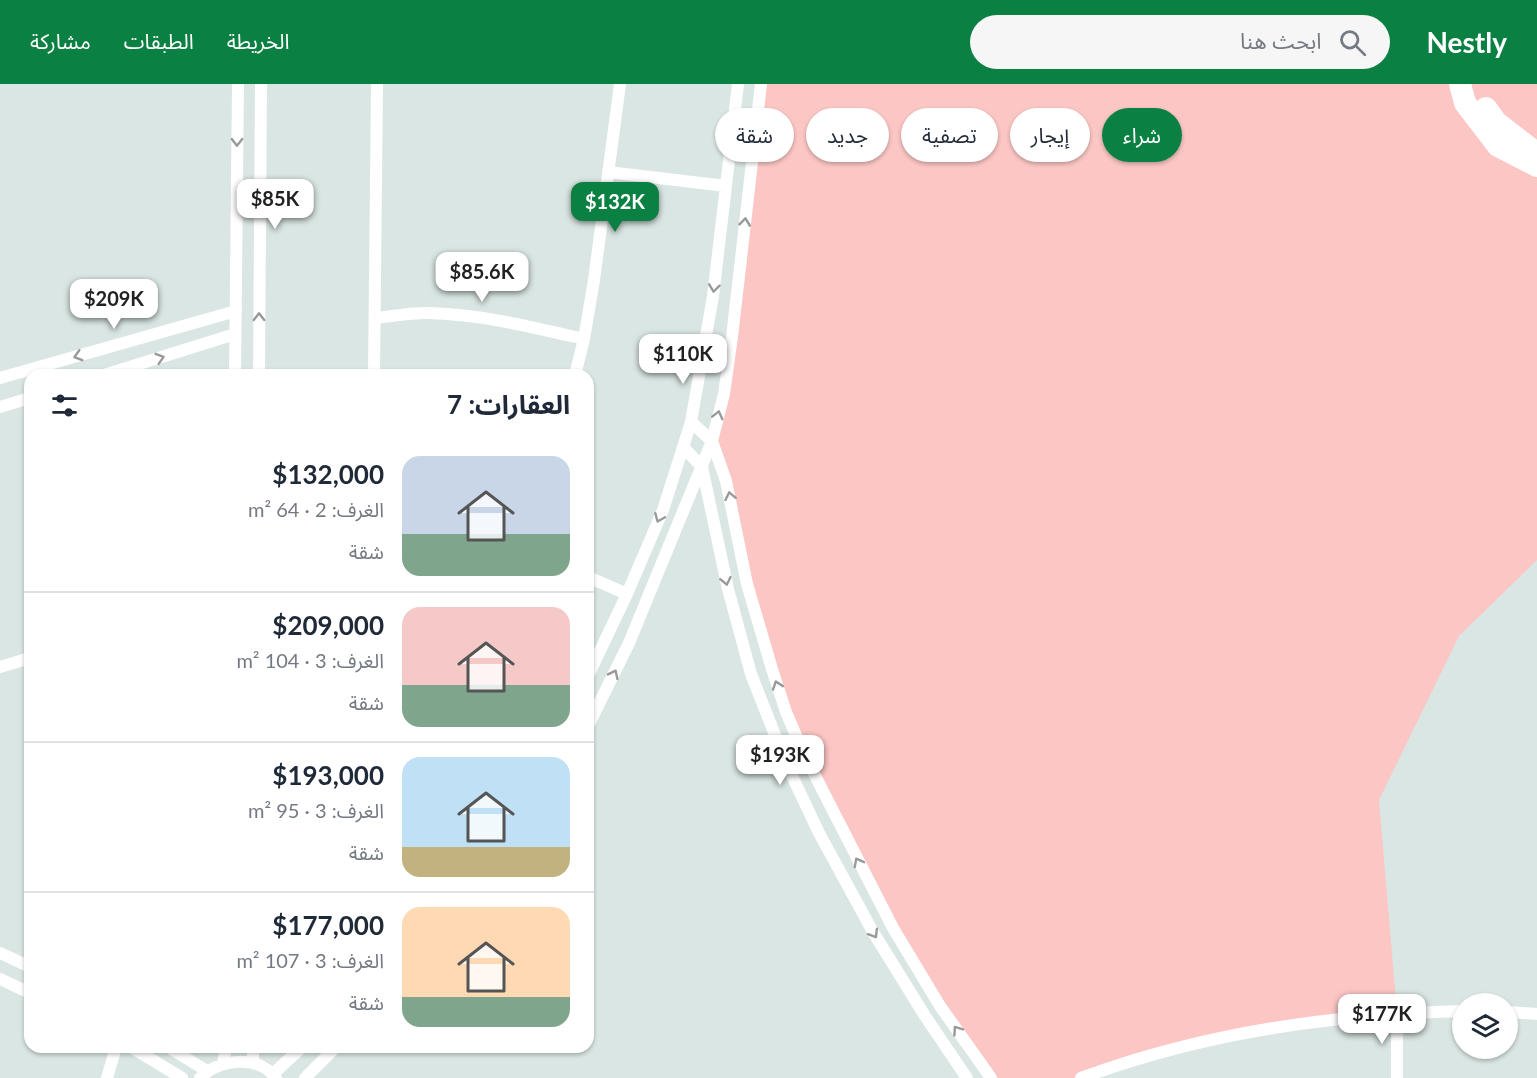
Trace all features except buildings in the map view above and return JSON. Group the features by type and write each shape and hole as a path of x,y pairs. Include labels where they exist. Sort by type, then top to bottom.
{"highway":[{"path":"1460,84 1465,102 1498,146 1537,166"},
{"path":"1474,84 1476,94 1496,122 1531,149 1537,151"}],"street":[{"path":"234,369 238,84"},
{"path":"259,369 261,84"},
{"path":"374,369 377,84"},
{"path":"576,369 584,339 620,84"},
{"path":"594,663 663,510 692,422 713,296 738,84"},
{"path":"594,714 629,643 712,441 724,393 732,337 761,84"},
{"path":"608,172 726,186"},
{"path":"32,369 236,311"},
{"path":"376,318 425,313 466,316 521,324 584,339"},
{"path":"123,369 235,334"},
{"path":"0,378 24,371"},
{"path":"0,407 24,400"},
{"path":"692,422 712,441 726,481 747,584 786,711 804,754 893,928 940,1006 991,1078"},
{"path":"684,448 702,467 728,589 751,674 786,763 819,833 873,932 967,1078"},
{"path":"594,580 627,594"},
{"path":"0,668 24,660"},
{"path":"0,953 24,964"},
{"path":"0,979 24,990"},
{"path":"1081,1078 1154,1055 1255,1029 1397,1013 1452,1011"},
{"path":"1397,1013 1397,1078"},
{"path":"1518,1013 1537,1014"},
{"path":"107,1078 114,1053"},
{"path":"141,1053 182,1078"},
{"path":"176,1053 203,1075 223,1063 238,1062 253,1063 275,1076 296,1053"},
{"path":"223,1063 225,1053"},
{"path":"253,1053 253,1063"},
{"path":"305,1078 330,1053"}],"shaded area":[{"path":"761,84 1537,84 1537,560 1459,636 1379,800 1397,1013 1212,1040 1078,1078 991,1078 940,1006 786,712 712,441 750,162 794,162 794,108 758,108"}]}
